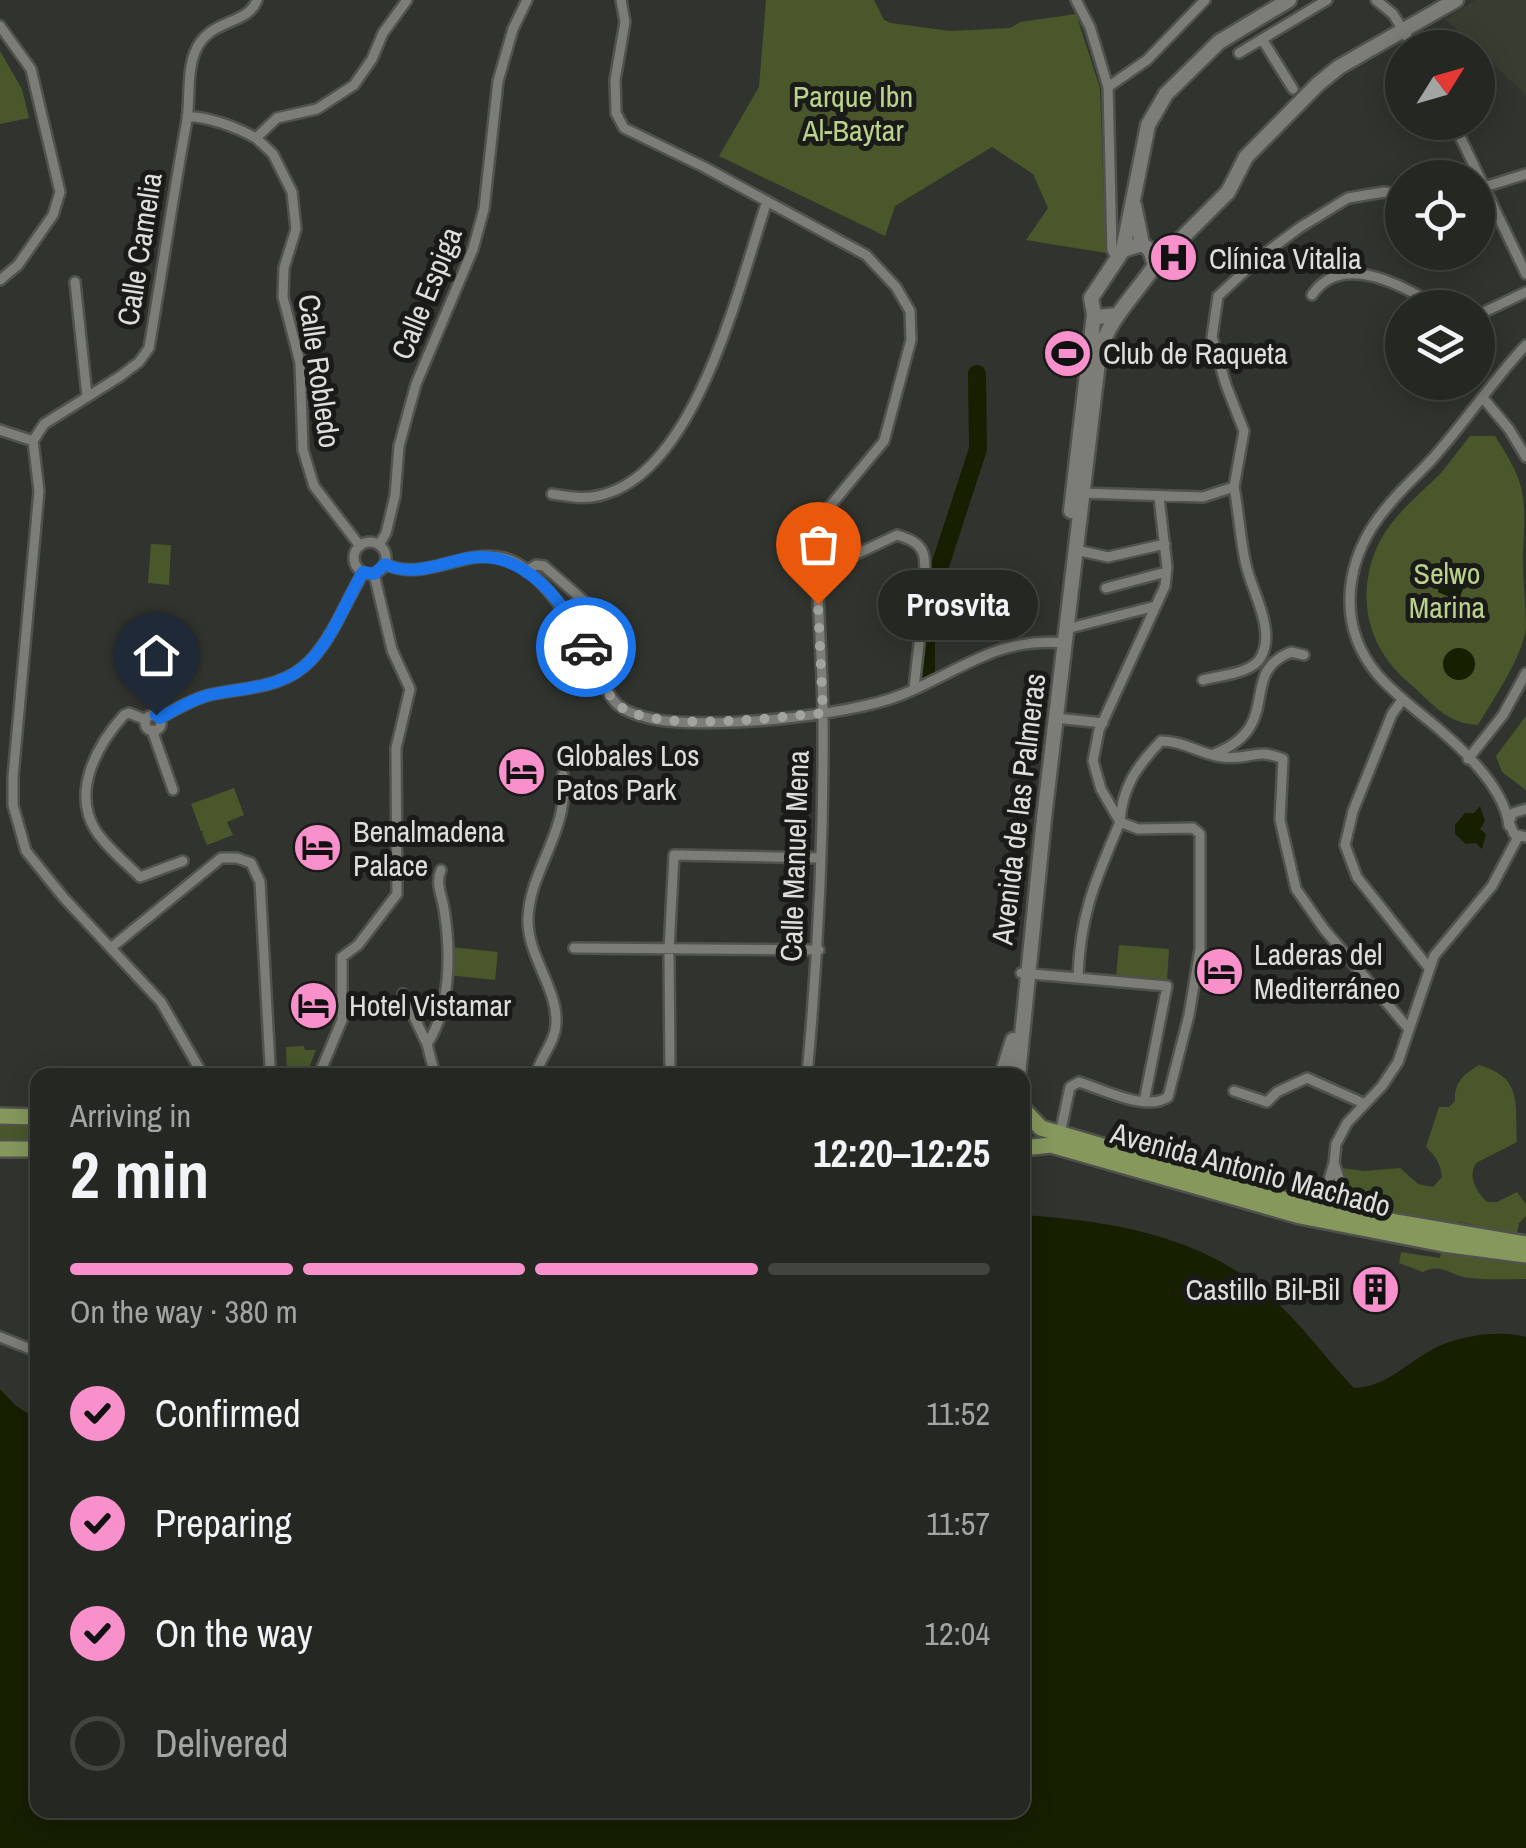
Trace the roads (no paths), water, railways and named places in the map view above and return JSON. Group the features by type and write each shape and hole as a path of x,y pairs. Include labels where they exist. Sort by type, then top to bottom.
{"main road":[{"path":"0,1116 30,1117"},
{"name":"Avenida Antonio Machado","path":"1030,1116 1041,1128 1314,1208 1526,1244"},
{"name":"Avenida Antonio Machado","path":"1030,1146 1051,1145 1338,1225 1526,1255"},
{"path":"0,1148 30,1149"}],"street":[{"name":"Calle Camelia","path":"33,442 44,424 138,362 149,348 194,53 218,25 247,14 257,0"},
{"path":"187,116 206,117 256,138 277,118 317,109 354,84 407,0"},
{"name":"Calle Espiga","path":"379,545 392,508 399,446 416,384 481,222 498,81 513,29 527,0"},
{"name":"Calle Manuel Mena","path":"621,0 625,22 615,80 616,113 624,128 866,255 901,294 912,318 912,340 884,441 816,523 823,713 821,858 808,1068"},
{"path":"1076,0 1090,27 1108,86 1112,250 1120,254 1149,253 1172,246 1228,192 1246,157 1318,84 1339,67 1385,41"},
{"path":"1108,86 1148,60 1205,0"},
{"name":"Avenida de las Palmeras","path":"1005,1068 1012,1048 1024,973 1056,718 1093,294 1120,254 1148,124 1170,87 1219,42 1288,0"},
{"path":"1240,53 1327,0"},
{"path":"1382,1 1405,30 1456,0"},
{"path":"0,26 31,69 60,192 53,215 18,265 0,280"},
{"path":"1262,40 1293,89"},
{"name":"Calle Robledo","path":"256,138 273,154 292,192 296,230 284,268 283,297 300,363 303,450 314,486 360,546"},
{"path":"1495,184 1526,174"},
{"path":"1203,680 1249,668 1260,659 1264,642 1264,623 1246,564 1234,487 1244,431 1212,337 1218,296 1299,228 1348,198 1385,192"},
{"path":"1110,198 1132,199 1149,253"},
{"path":"552,494 582,498 614,491 646,468 685,422 708,380 767,201"},
{"path":"1495,213 1526,274"},
{"name":"Avenida de las Palmeras","path":"1018,1068 1024,973 1076,550 1077,493 1100,351 1149,253"},
{"path":"1312,295 1318,286 1342,274 1366,275 1410,290"},
{"path":"75,282 88,396"},
{"path":"1495,307 1526,292"},
{"path":"1094,314 1104,318 1117,315"},
{"path":"1495,383 1526,345"},
{"path":"1314,1208 1324,1196 1336,1144 1363,1103 1382,1086 1398,1062 1429,968 1452,931 1492,886 1522,837 1510,826 1507,809 1498,794 1456,743 1376,672 1350,617 1354,561 1385,508 1481,400"},
{"path":"1485,400 1510,429 1526,457"},
{"path":"0,430 33,442 39,491 13,805 26,851 161,1002 199,1068"},
{"path":"1077,493 1203,497 1234,487"},
{"path":"1060,1134 1070,1087 1078,1082 1144,1102 1160,1102 1168,1097 1189,1015 1200,949 1200,834 1192,828 1138,830 1120,822 1100,789 1093,761 1103,723 1156,606 1166,572 1159,497"},
{"path":"816,573 897,535 911,540 922,552 924,572 914,689"},
{"path":"322,1068 342,1020 342,957 358,945 397,894 396,748 410,689 392,650 368,573 355,562 356,552 367,543 379,545 385,552 385,564"},
{"path":"1076,550 1108,557 1165,544"},
{"path":"385,564 398,570 435,568 472,558 505,558 526,571 556,601 581,637 616,703 634,714 676,721 823,713 884,701 992,650 1063,639 1156,606"},
{"path":"183,861 140,877 96,831 88,811 87,786 94,757 129,713 159,728 160,718 185,703 289,678 310,660 330,634 368,573 385,564"},
{"path":"526,571 536,565 544,566 607,621 620,646"},
{"path":"1106,588 1166,572"},
{"path":"1211,755 1234,745 1250,730 1260,707 1261,681 1274,662 1292,652 1304,655"},
{"path":"1468,759 1503,715 1526,674"},
{"path":"1404,699 1392,714 1360,794 1345,845 1357,876 1429,968"},
{"path":"1056,718 1103,723"},
{"path":"149,725 173,790"},
{"path":"1082,977 1079,932 1095,880 1120,822 1126,784 1161,741 1180,741 1211,755 1238,758 1264,751 1283,759 1280,820 1296,889 1324,929 1408,1028"},
{"path":"539,1068 555,1032 556,1016 531,942 528,918 558,829 565,788 563,776"},
{"path":"1498,794 1524,809"},
{"path":"1510,826 1510,817 1524,809"},
{"path":"670,1068 669,950 674,855 821,858"},
{"path":"112,947 221,858 251,863 260,882 269,1068"},
{"path":"427,1044 438,1026 444,991 447,935 438,884 442,870"},
{"path":"574,948 818,950"},
{"path":"1024,973 1167,986 1144,1102"},
{"path":"403,994 427,1044 432,1068"},
{"path":"1234,1091 1266,1102 1277,1092 1308,1078 1363,1103"},
{"path":"1334,1163 1344,1193 1364,1219"},
{"path":"0,1337 30,1349"}],"waterway":[{"path":"926,676 926,641 937,575 978,449 977,374"}],"place":[{"name":"Clínica Vitalia","path":"1174,258"},
{"name":"Club de Raqueta","path":"1068,353"},
{"name":"Prosvita","path":"818,604"},
{"name":"Globales Los Patos Park","path":"521,772"},
{"name":"Benalmadena Palace","path":"318,848"},
{"name":"Laderas del Mediterráneo","path":"1219,971"},
{"name":"Hotel Vistamar","path":"314,1005"},
{"name":"Castillo Bil-Bil","path":"1375,1289"}],"park label":[{"name":"Parque Ibn Al-Baytar","path":"853,113"},
{"name":"Selwo Marina","path":"1447,590"}]}
